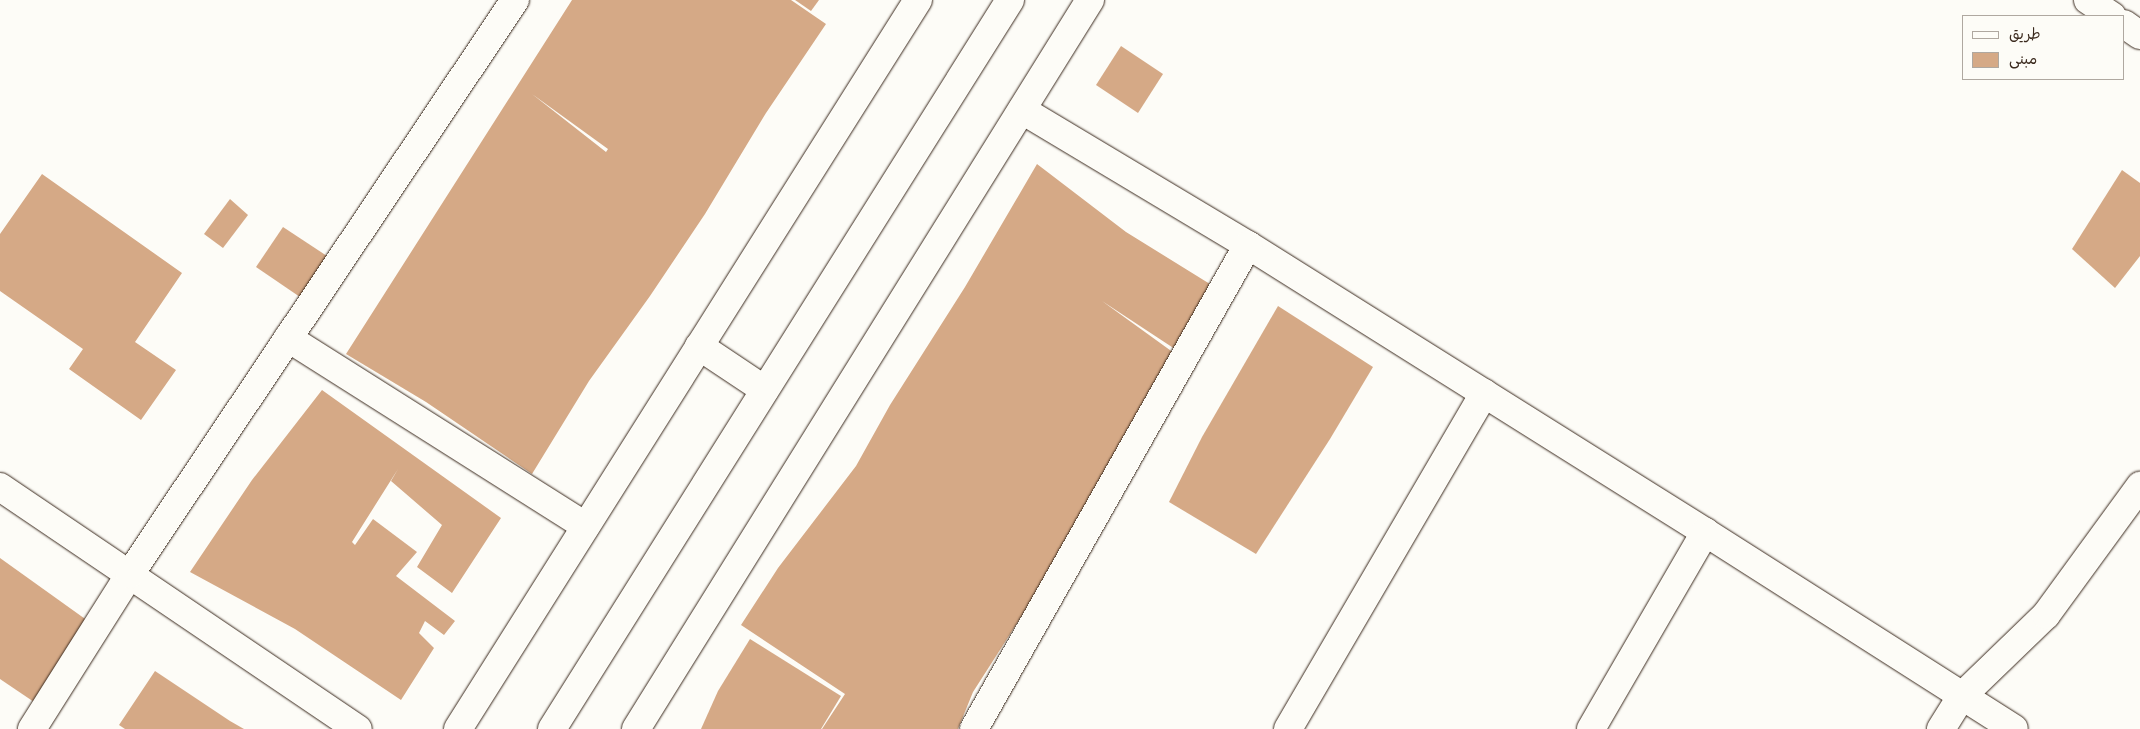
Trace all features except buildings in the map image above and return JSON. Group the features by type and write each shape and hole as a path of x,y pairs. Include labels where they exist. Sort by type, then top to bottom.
{"street":[{"path":"32,729 130,574 515,0"},
{"path":"458,729 918,0"},
{"path":"552,729 1010,0"},
{"path":"636,729 1090,0"},
{"path":"2088,0 2110,15"},
{"path":"2125,25 2140,35"},
{"path":"1022,110 1248,245 2014,729"},
{"path":"974,729 1248,245"},
{"path":"288,338 585,526"},
{"path":"699,346 765,390"},
{"path":"1288,729 1484,394"},
{"path":"1941,729 1961,697 2046,615 2140,486"},
{"path":"0,487 358,729"},
{"path":"1591,729 1704,532"}]}
